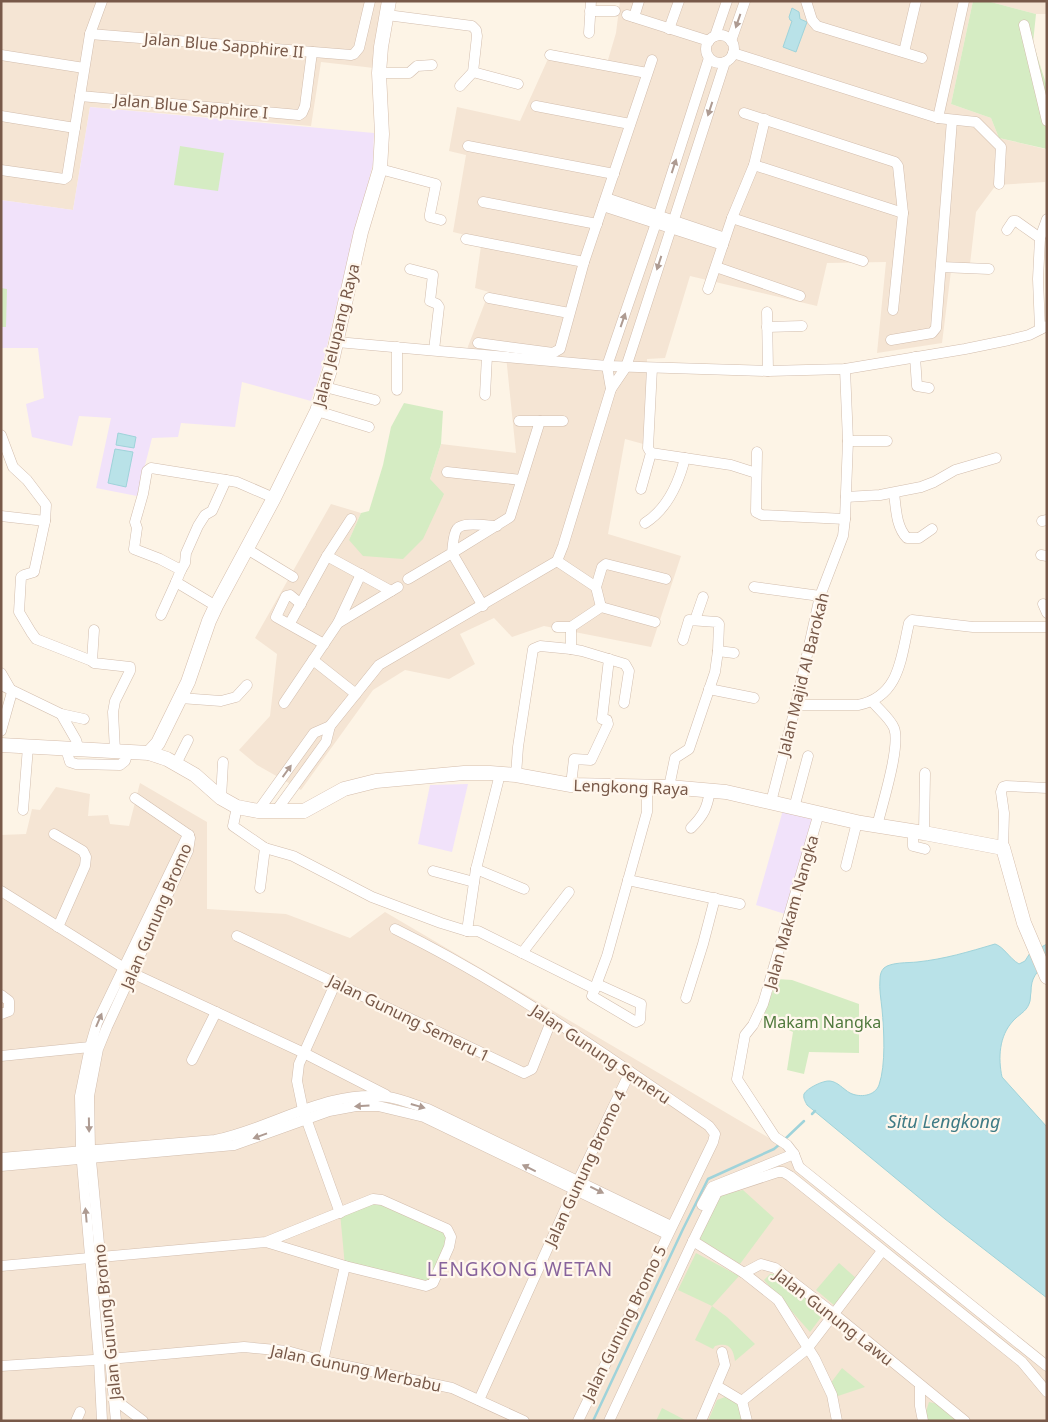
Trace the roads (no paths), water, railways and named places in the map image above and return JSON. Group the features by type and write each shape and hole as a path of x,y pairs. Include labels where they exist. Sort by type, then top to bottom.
{"street":[{"name":"Jalan Blue Sapphire II","path":"90,34 351,55 358,48 370,1"},
{"path":"276,811 326,742 330,726 379,665 557,561 611,389 626,367 725,62 733,53 733,44 724,36 712,38 669,29 630,16 639,1"},
{"path":"669,29 679,1"},
{"path":"611,389 607,366 709,58 706,49 727,1"},
{"path":"731,41 745,1"},
{"path":"806,1 812,20 817,26 922,58"},
{"path":"904,52 916,1"},
{"path":"938,118 964,1"},
{"path":"1,170 66,178 68,176 90,34 100,2"},
{"path":"589,33 590,6 615,11"},
{"path":"388,8 472,26 476,30 473,72 460,86"},
{"name":"Jalan Jelupang Raya","path":"149,753 158,742 188,682 209,621 274,498 317,411 325,387 337,342 361,232 380,169 382,134 379,73 381,47 388,8"},
{"path":"1024,25 1047,121"},
{"name":"Jalan Blue Sapphire I","path":"80,96 296,115 302,113 305,106 312,52"},
{"path":"733,53 938,118 976,122 1000,144 999,184"},
{"path":"1,55 84,68"},
{"path":"550,55 647,73"},
{"path":"709,58 716,62 725,62"},
{"path":"478,343 556,352 560,349 584,262 652,60"},
{"path":"379,73 411,72 416,66 432,65"},
{"path":"473,72 518,84"},
{"path":"536,106 630,124"},
{"path":"744,113 895,162 899,170 903,213 893,310"},
{"path":"1,116 75,128"},
{"path":"708,289 732,218 754,165 765,120"},
{"path":"891,340 935,331 952,120"},
{"path":"468,146 614,174"},
{"path":"754,165 903,213"},
{"path":"380,169 435,182 436,186 430,217 441,220"},
{"path":"483,202 598,224"},
{"path":"604,202 724,242"},
{"path":"732,218 863,261"},
{"path":"337,342 607,366 652,368 768,371 845,369 915,357 1009,340 1029,335 1044,328 1038,279 1040,238 1047,219"},
{"path":"1007,230 1013,221 1016,221 1040,238"},
{"path":"466,239 584,262"},
{"path":"716,267 800,296"},
{"path":"941,267 989,269"},
{"path":"410,270 433,275 430,302 437,304 438,307 434,350"},
{"path":"489,298 569,313"},
{"path":"768,312 768,371"},
{"path":"767,327 802,326"},
{"path":"614,346 631,352"},
{"path":"397,347 397,390"},
{"path":"484,395 487,356"},
{"path":"915,357 916,383 920,388 928,388"},
{"path":"640,490 651,453 648,448 652,368"},
{"name":"Jalan Majid Al Barokah","path":"771,802 796,705 820,596 838,552 846,519 848,441 845,369"},
{"path":"325,387 375,400"},
{"path":"317,411 369,427"},
{"path":"519,421 562,421"},
{"path":"408,579 510,517 540,421"},
{"path":"1,436 14,467 28,480 46,506 45,521 34,572 21,577 20,615 36,639 94,663 130,667 130,671 115,702 113,712 121,751"},
{"path":"848,441 887,441"},
{"path":"757,452 755,509 757,514 846,519"},
{"path":"651,453 731,465 756,473"},
{"path":"645,524 661,510 680,476 685,458"},
{"path":"846,497 894,493 921,487 955,470 996,458"},
{"path":"181,570 160,559 135,551 133,548 137,528 135,522 147,471 151,468 237,482 274,498"},
{"path":"447,472 521,480"},
{"path":"161,615 185,563 186,553 198,526 205,515 212,510 226,480"},
{"path":"894,493 903,534 908,538 919,538 932,529"},
{"path":"1,516 45,521"},
{"path":"290,624 327,556 351,519"},
{"path":"484,604 453,552 456,530 468,524 497,526"},
{"path":"247,549 293,577"},
{"path":"327,556 395,589 338,623"},
{"path":"557,561 596,587"},
{"path":"601,607 596,587 602,567 606,564 666,579"},
{"path":"284,703 338,623 361,574"},
{"path":"176,582 216,606"},
{"path":"754,587 820,596"},
{"path":"301,604 290,595 286,596 276,615 277,619 290,624 324,644"},
{"path":"695,620 704,597"},
{"path":"557,627 571,627 601,607 655,622"},
{"path":"669,787 675,758 688,749 715,672 719,624 717,622 691,619 687,621 683,640"},
{"path":"796,705 858,705 872,701 886,692 898,673 909,623 912,620 972,627 1047,627"},
{"path":"571,627 571,649"},
{"path":"92,661 94,630"},
{"path":"516,776 518,746 533,649 540,646 571,649 625,664 629,671 624,703"},
{"path":"718,651 734,653"},
{"path":"571,785 574,760 591,760 608,724 607,720 602,718 609,659"},
{"path":"313,660 356,694"},
{"path":"1,673 12,692 1,731"},
{"path":"180,698 221,702 236,697 247,685"},
{"path":"1,686 61,714 84,719"},
{"path":"709,689 754,698"},
{"path":"872,701 892,724 895,735 892,766 877,826"},
{"path":"61,714 76,740 72,749"},
{"path":"258,811 314,733 330,726"},
{"path":"176,764 188,740"},
{"name":"Lengkong Raya","path":"1,745 149,753 167,759 195,775 221,798 237,807 258,811 304,811 344,788 376,781 464,772 500,774 571,785 669,787 726,792 857,822 1003,848"},
{"path":"23,810 28,747"},
{"path":"302,751 313,760"},
{"path":"794,808 808,756"},
{"path":"221,798 223,762"},
{"path":"925,773 918,832 913,846 925,849"},
{"path":"467,931 476,869 500,774"},
{"path":"237,807 233,826 265,848 293,856 372,897 467,931 478,931 596,986 642,1004 640,1020 636,1022 593,998 592,994 596,986 607,956 646,812 646,786"},
{"path":"1045,973 1024,924 1003,848 1004,813 1001,792 1003,787 1006,786 1047,788"},
{"path":"691,828 701,818 707,808 710,790"},
{"name":"Jalan Gunung Bromo","path":"102,1421 104,1359 86,1155 94,1048 106,1027 128,970 190,845 189,835 135,798"},
{"name":"Jalan Makam Nangka","path":"794,1154 775,1137 737,1079 745,1035 753,1025 763,1004 819,813"},
{"path":"846,866 857,822"},
{"path":"54,834 83,851 86,857 85,866 58,927"},
{"path":"260,888 265,848"},
{"path":"476,869 524,889"},
{"path":"433,871 474,882"},
{"path":"628,880 740,904"},
{"path":"1,891 128,970 389,1097 428,1109 576,1185 669,1230"},
{"path":"522,953 569,892"},
{"path":"686,998 715,898"},
{"name":"Jalan Gunung Semeru","path":"395,929 552,1019 708,1126 715,1134 713,1142 669,1230"},
{"name":"Jalan Gunung Semeru 1","path":"237,936 524,1073 532,1069 552,1019"},
{"path":"336,982 299,1064 296,1081 304,1115 340,1213"},
{"path":"1,995 9,1001 10,1006 9,1011 1,1014"},
{"path":"192,1060 216,1012"},
{"path":"1,1056 94,1048"},
{"name":"Jalan Gunung Bromo 4","path":"479,1400 576,1185 630,1072"},
{"path":"304,1115 326,1102 354,1097 389,1097 403,1111"},
{"path":"1,1166 216,1140 304,1115 356,1106 378,1106 424,1117 576,1185"},
{"path":"603,1421 708,1192 712,1187 794,1154 800,1167 1047,1366"},
{"path":"1,1158 86,1155"},
{"path":"609,1421 692,1241 717,1192 778,1172 783,1172 790,1176 1022,1362 1047,1392"},
{"path":"1,1266 266,1242 373,1199 382,1200 447,1229 451,1237 449,1247 433,1283 430,1285 344,1266 266,1242"},
{"name":"Jalan Gunung Bromo 5","path":"578,1421 669,1230"},
{"path":"692,1241 744,1273 778,1300 814,1359 832,1396 837,1421"},
{"path":"742,1401 807,1349 882,1251"},
{"name":"Jalan Gunung Lawu","path":"744,1273 761,1264 775,1268 965,1421"},
{"path":"323,1361 344,1266"},
{"name":"Jalan Gunung Merbabu","path":"1,1366 244,1347 287,1352 452,1388 524,1421"},
{"path":"701,1421 725,1364 722,1352"},
{"name":"Jalan Gunung Bromo","path":"104,1359 114,1399 116,1421"},
{"path":"920,1385 920,1406 923,1421"},
{"path":"717,1386 742,1401 747,1421"},
{"path":"114,1399 143,1421"}],"water":[{"path":"792,8 799,12 800,19 807,22 796,52 783,47 792,21 789,17"},
{"path":"118,433 136,437 134,448 116,445"},
{"path":"115,449 133,452 126,487 108,483"},
{"name":"Situ Lengkong","path":"995,944 1019,964 1025,961 1030,953 1047,944 1047,963 1037,972 1033,979 1028,1007 1013,1021 1005,1033 1002,1040 1000,1062 1002,1077 1047,1127 1047,1298 945,1219 807,1105 804,1100 804,1094 808,1089 827,1081 836,1083 850,1093 858,1095 871,1094 877,1089 884,1058 880,983 881,973 884,968 895,964 947,957"}],"waterway":[{"path":"812,1114 815,1111"},
{"path":"784,1140 804,1121"},
{"path":"593,1421 708,1179 774,1149 780,1144"}],"district":[{"name":"LENGKONG WETAN","path":"520,1269"}],"park label":[{"name":"Makam Nangka","path":"822,1022"}]}
